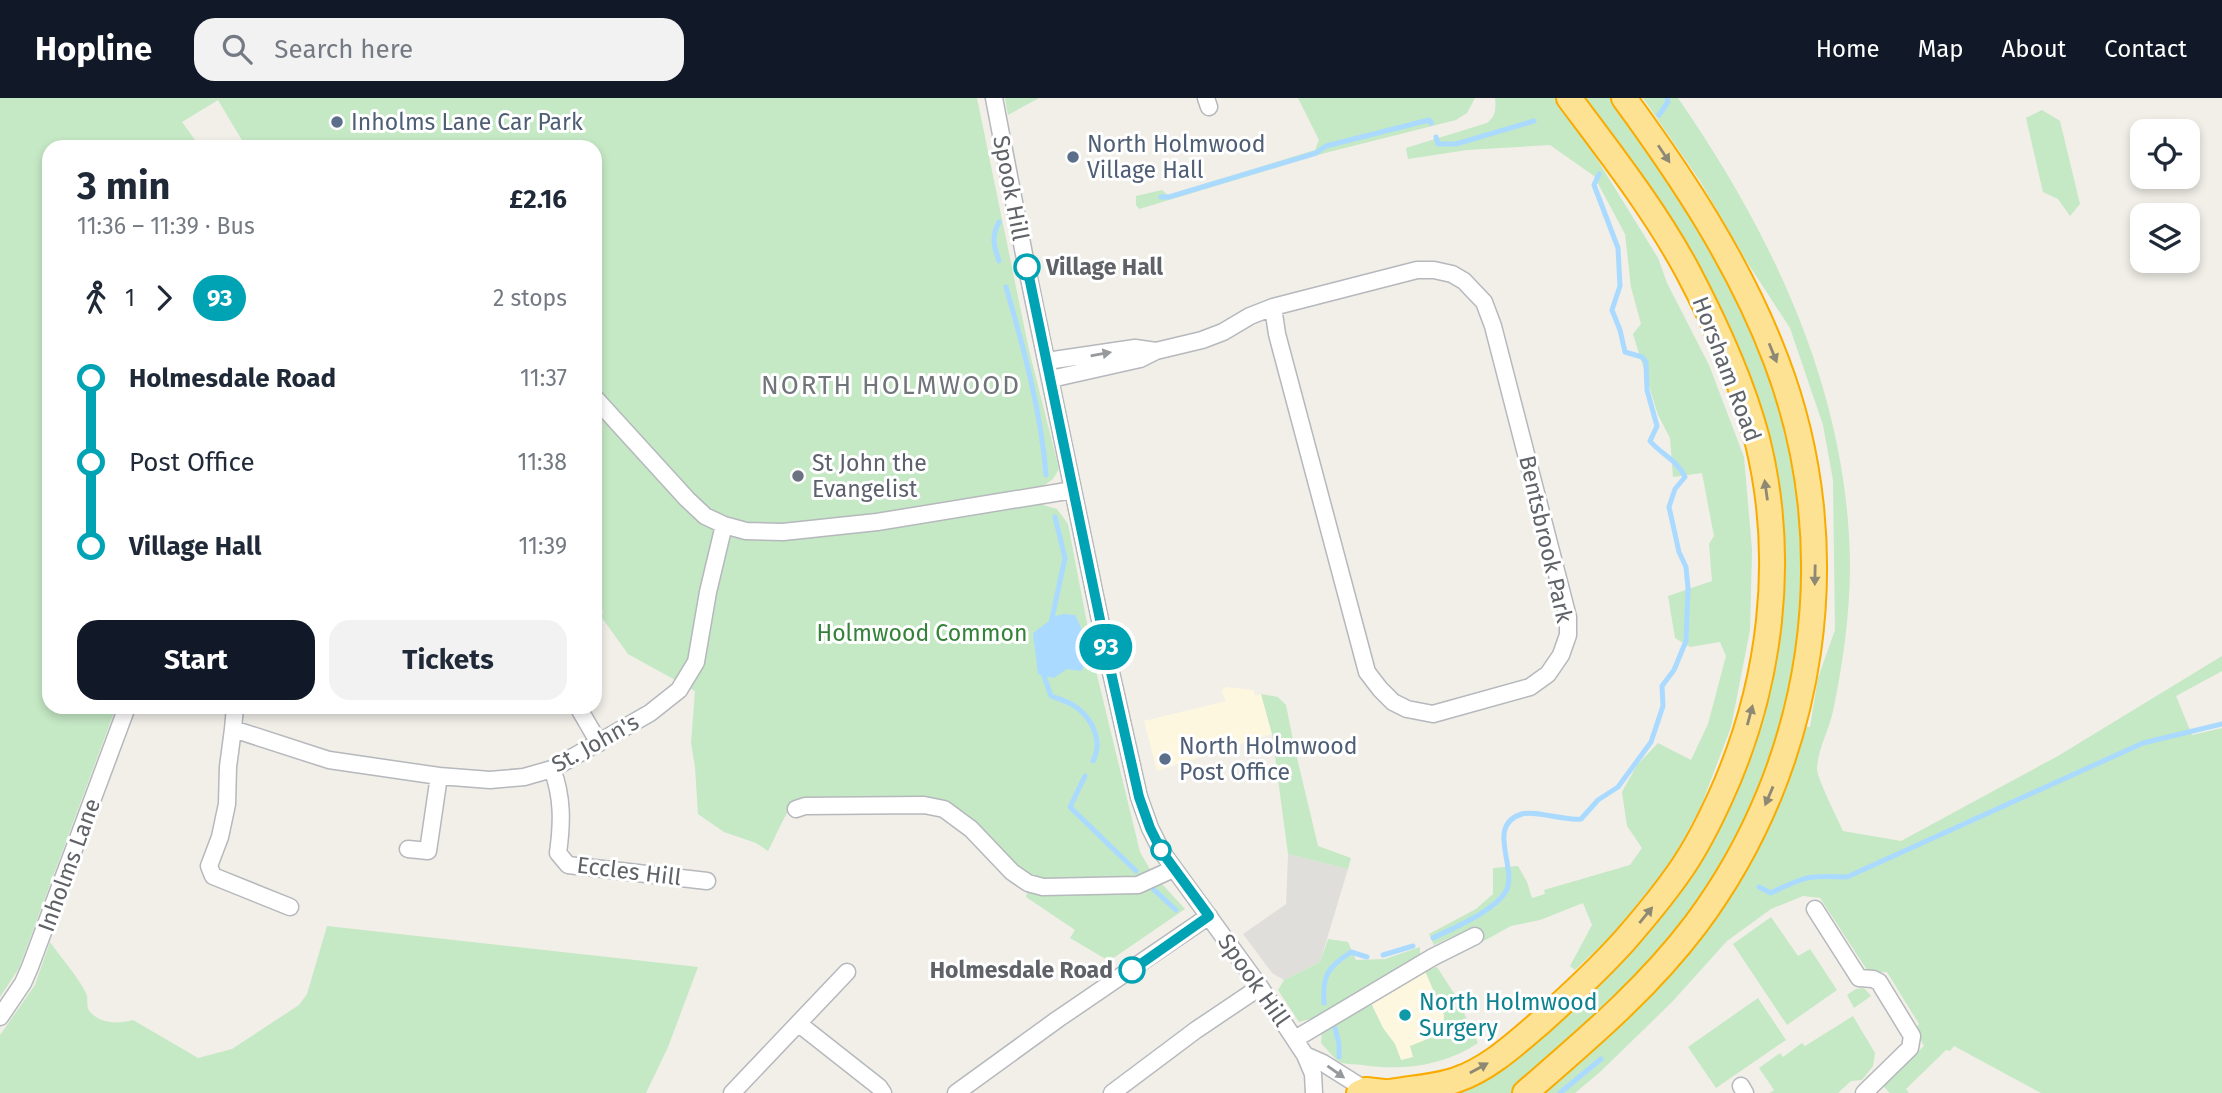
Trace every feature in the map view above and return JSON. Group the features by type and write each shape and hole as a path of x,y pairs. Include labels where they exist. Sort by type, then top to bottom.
{"highway":[{"name":"Horsham Road","path":"1377,1092 1456,1080 1501,1055 1571,995 1647,914 1683,867 1729,778 1744,740 1767,642 1771,531 1761,462 1746,402 1711,318 1685,267 1612,156 1569,98"},
{"name":"Horsham Road","path":"1525,1093 1624,1006 1663,965 1724,883 1748,842 1784,760 1797,714 1813,622 1814,527 1807,473 1796,422 1777,361 1726,251 1687,188 1625,98"}],"street":[{"name":"Spook Hill","path":"994,98 1024,254 1139,797 1150,828 1173,869 1260,987 1305,1055 1313,1074 1314,1093"},
{"name":"Bentsbrook Park","path":"1051,379 1140,359 1156,351 1202,340 1273,307 1417,270 1452,274 1469,286 1484,302 1493,326 1567,617 1569,635 1561,656 1548,674 1530,687 1433,714 1407,709 1393,702 1367,672 1277,334 1273,307"},
{"name":"Bentsbrook Park","path":"1047,361 1135,348 1156,351"},
{"path":"602,406 705,516 746,531 783,532 877,522 1073,490"},
{"name":"St. John's","path":"233,729 329,760 439,776 490,780 524,777 552,769 650,713 679,690 696,662 708,592 724,525"},
{"name":"Inholms Lane","path":"0,1017 23,983 30,967 124,714"},
{"path":"234,714 227,804 220,837 209,866 213,876 290,907"},
{"path":"582,714 599,743"},
{"name":"Eccles Hill","path":"552,769 560,788 562,826 558,853 568,865 707,881"},
{"path":"408,849 428,851 439,776"},
{"path":"796,809 805,806 924,804 944,808 971,829 1012,872 1028,883 1043,887 1138,885 1173,869"},
{"path":"1815,909 1859,978 1880,982 1912,1036 1910,1048 1864,1093"},
{"path":"956,1093 1058,1019 1209,916"},
{"path":"1295,1039 1433,957 1475,936"},
{"path":"732,1093 847,972"},
{"path":"1112,1093 1196,1030 1260,987"},
{"path":"799,1024 883,1093"},
{"path":"1305,1055 1377,1092"}],"shaded area":[{"path":"1227,687 1253,690 1255,696 1261,694 1272,734 1157,771 1144,721 1226,701 1221,691"},
{"path":"1288,854 1348,869 1320,962 1284,980 1272,973 1243,934 1286,904"},
{"path":"1430,968 1449,1000 1447,1059 1401,1061 1395,1044 1383,1028 1371,1003"}],"green space":[{"name":"Holmwood Common","path":"0,98 977,98 1029,350 1059,469 1053,479 1039,489 1043,505 1057,509 1068,524 1097,675 1140,852 1152,873 1185,909 1109,961 1070,938 1075,930 1026,897 1032,876 1011,860 963,813 942,801 902,799 793,806 768,851 756,843 724,832 698,814 691,743 695,691 628,654 602,618 602,140 242,140 218,100 182,122 195,140 42,140 42,714 113,714 19,968 0,997"},
{"path":"1005,98 1039,98 1008,115"},
{"path":"1298,98 1475,98 1467,113 1456,120 1325,153 1139,209 1136,205 1136,196 1162,190 1168,195 1315,150 1319,140"},
{"path":"1495,98 1556,98 1579,130 1658,258 1667,283 1709,365 1744,457 1752,550 1750,630 1731,727 1701,806 1671,862 1612,935 1575,970 1570,966 1592,925 1583,903 1540,920 1511,926 1482,942 1475,926 1434,945 1429,934 1476,909 1493,894 1493,868 1518,866 1532,898 1545,894 1544,890 1630,865 1642,848 1627,826 1622,792 1637,765 1658,743 1691,760 1708,724 1726,656 1720,642 1690,647 1675,638 1668,596 1712,581 1709,544 1714,536 1702,473 1673,477 1670,438 1658,415 1633,334 1641,324 1631,287 1625,234 1594,176 1550,145 1467,150 1408,159 1406,148 1487,123 1495,112"},
{"path":"1583,98 1611,98 1650,151 1702,230 1740,304 1774,383 1794,454 1803,525 1805,588 1798,659 1784,725 1762,789 1711,887 1640,976 1513,1093 1445,1093 1689,878 1725,817 1746,766 1777,645 1758,410"},
{"path":"1643,98 1678,98 1713,151 1774,261 1820,378 1836,439 1846,501 1850,582 1840,675 1817,768 1823,789 1843,831 1901,841 2058,756 2222,656 2222,671 2176,696 2192,735 2222,728 2222,1093 2041,1093 1954,1046 1950,1051 1946,1050 1906,1089 1909,1093 1890,1093 1883,1086 1924,1046 1915,1029 1919,1024 1887,972 1869,973 1820,898 1803,896 1771,909 1727,941 1672,1002 1575,1093 1538,1093 1654,985 1802,726 1810,727 1818,678 1835,630 1833,480 1823,425 1790,328 1747,262 1700,181"},
{"path":"2042,110 2060,121 2080,204 2070,216 2058,199 2043,192 2026,118"},
{"path":"1261,694 1278,697 1286,705 1318,846 1351,858 1348,869 1288,854 1272,734"},
{"path":"1771,917 1798,956 1810,949 1837,990 1787,1025 1733,944"},
{"path":"327,926 698,967 668,1047 646,1093 0,1093 0,1035 35,985 50,942 82,986 87,995 88,1009 95,1017 111,1022 133,1020 198,1058 232,1049 299,1005 307,994"},
{"path":"1328,939 1348,942 1356,960 1385,959 1420,947 1420,956 1318,1017 1299,1022 1278,990 1284,980 1320,962"},
{"path":"1437,967 1457,998 1478,1043 1437,1062 1407,1067 1377,1067 1342,1063 1321,1043 1322,1030 1371,1003 1383,1028 1395,1044 1401,1060 1413,1057 1410,1046 1443,1033 1444,1015 1425,971"},
{"path":"1862,988 1871,996 1854,1008 1847,995"},
{"path":"1758,998 1786,1040 1716,1088 1688,1047"},
{"path":"1853,1016 1875,1053 1873,1066 1862,1080 1851,1081 1838,1093 1770,1093 1774,1090 1759,1068 1780,1053 1783,1057 1802,1043 1805,1046"}],"water":[{"path":"1075,615 1086,644 1087,662 1081,671 1067,669 1054,678 1038,674 1033,633 1056,616"}],"waterway":[{"path":"1659,115 1668,102 1667,98"},
{"path":"1161,197 1169,197 1316,153 1326,146 1429,120 1431,123"},
{"path":"1436,137 1438,144 1456,144 1534,121"},
{"path":"1433,938 1483,912 1506,891 1509,882 1504,837 1511,820 1528,813 1581,819 1598,800 1618,787 1651,742 1663,706 1662,686 1674,670 1686,641 1686,567 1679,552 1669,507 1675,489 1685,477 1678,466 1650,441 1657,426 1647,390 1646,362 1642,357 1625,352 1612,310 1620,286 1618,248 1594,185 1599,174"},
{"path":"999,222 994,242 999,261"},
{"path":"1006,287 1036,404 1046,475"},
{"path":"1051,623 1065,558 1055,517"},
{"path":"1042,670 1051,696 1076,707 1095,731 1097,746 1093,761"},
{"path":"1759,887 1771,893 1808,878 1847,877 2143,743 2222,724"},
{"path":"1085,776 1070,807 1136,871"},
{"path":"1151,887 1176,910"},
{"path":"1383,955 1413,946"},
{"path":"1324,1003 1324,985 1332,967 1351,952 1367,957"},
{"path":"1335,1028 1339,1057"},
{"path":"1560,1093 1601,1059"}],"bus line":[{"name":"93","path":"1027,267 1139,797 1162,852 1209,916 1132,970"}],"place":[{"name":"Inholms Lane Car Park","path":"337,122"},
{"name":"North Holmwood Village Hall","path":"1073,157"},
{"name":"Village Hall","path":"1027,267"},
{"name":"St John the Evangelist","path":"798,476"},
{"name":"North Holmwood Post Office","path":"1165,759"},
{"name":"Holmesdale Road","path":"1132,970"},
{"name":"North Holmwood Surgery","path":"1405,1015"}],"district":[{"name":"NORTH HOLMWOOD","path":"891,385"}]}
